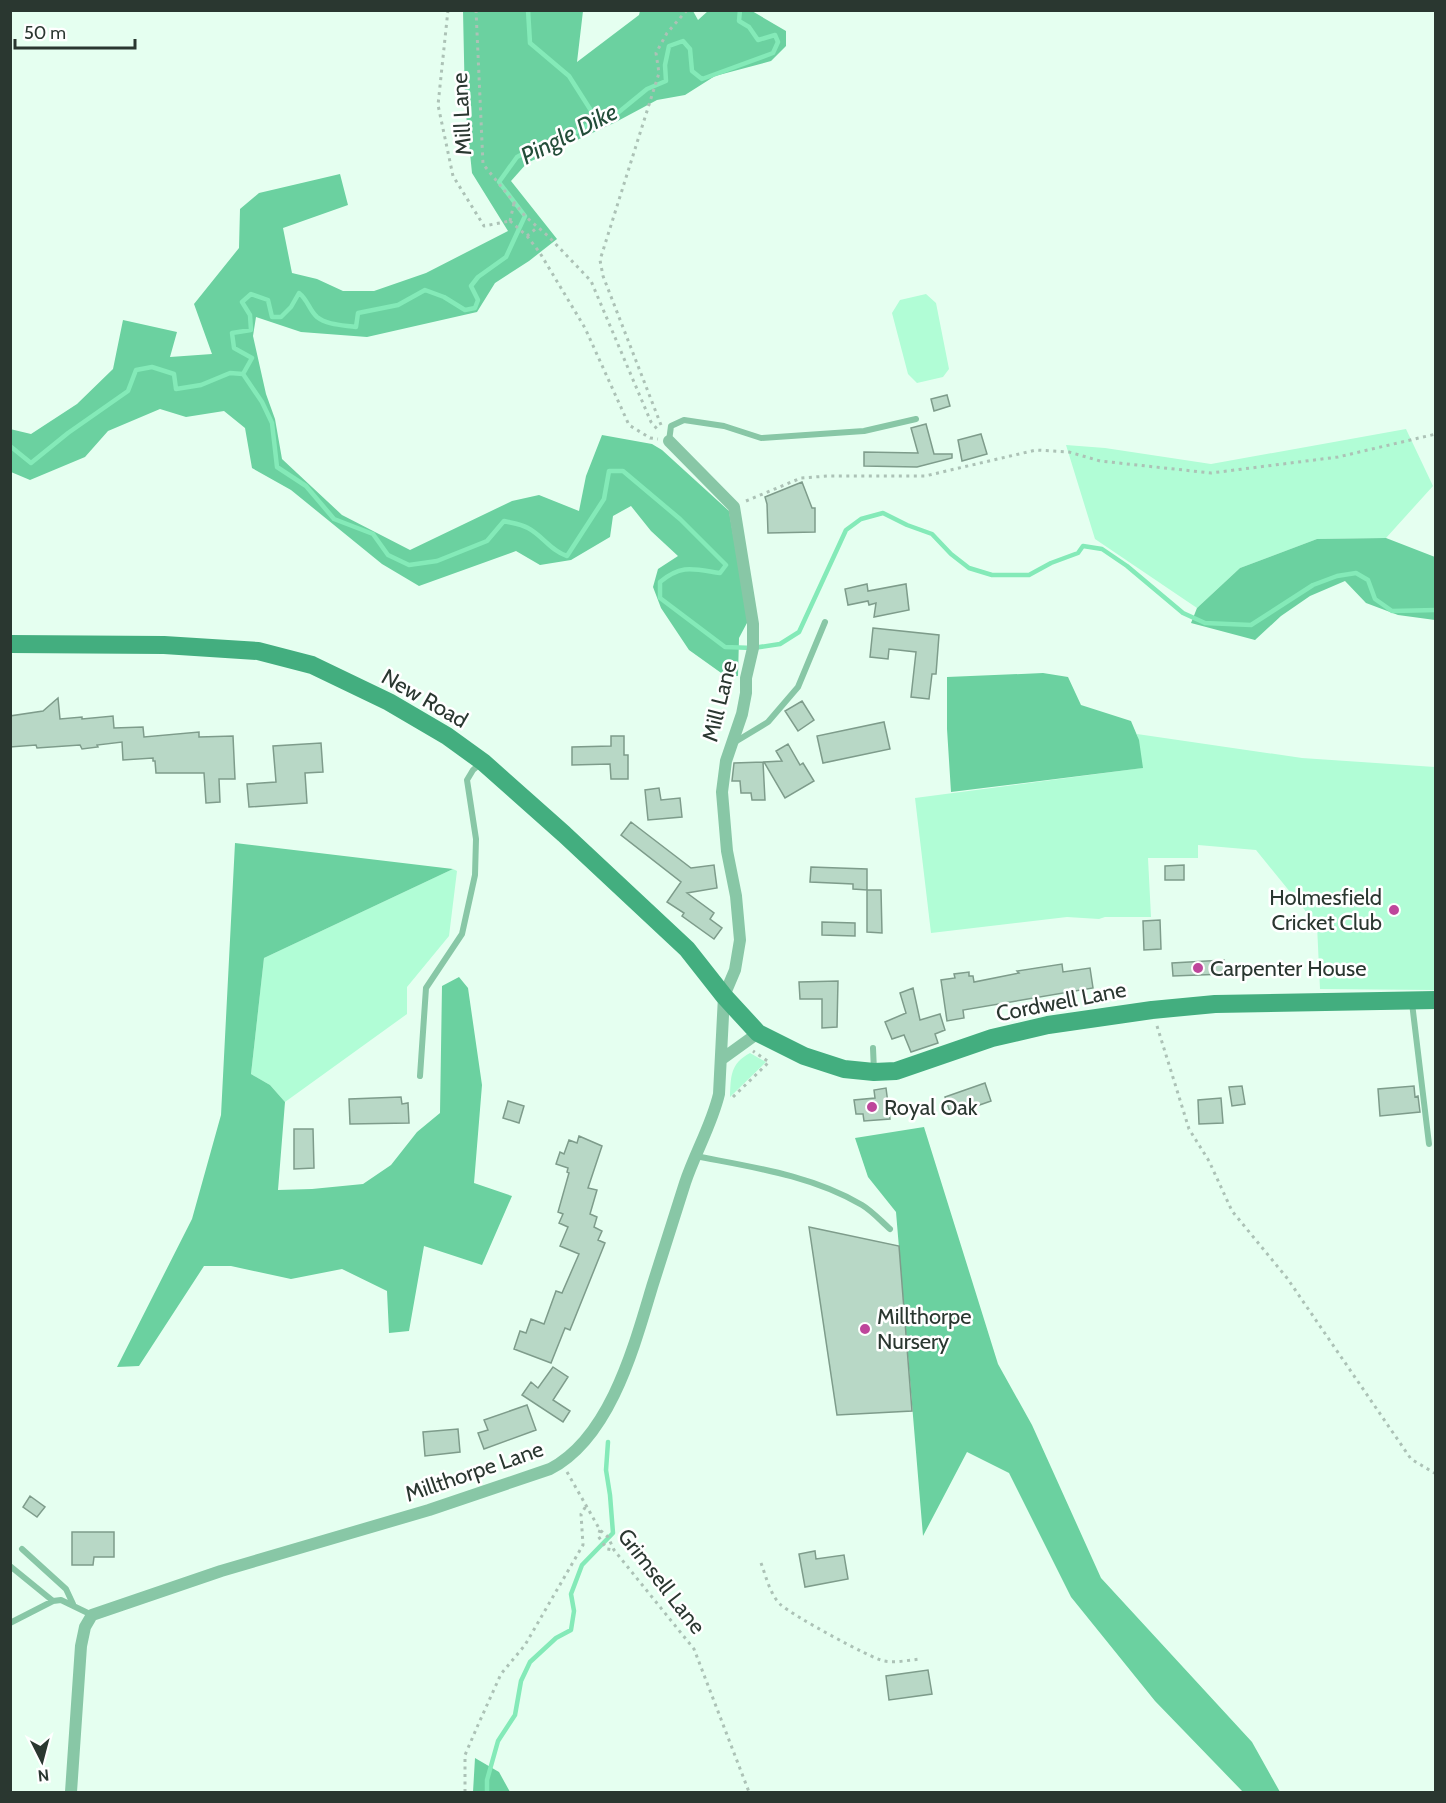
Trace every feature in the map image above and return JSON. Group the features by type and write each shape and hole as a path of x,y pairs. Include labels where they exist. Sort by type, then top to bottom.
{"main road":[{"name":"New Road","path":"10,644 164,645 258,651 312,665 388,702 447,736 483,762 687,949 724,996"},
{"name":"Cordwell Lane","path":"724,996 758,1034 804,1056 844,1069 874,1072 896,1071 992,1038 1048,1025 1152,1010 1226,1003 1436,1000"}],"street":[{"path":"669,441 734,507"},
{"name":"Mill Lane","path":"724,996 735,970 740,940 736,896 727,851 722,792 726,760 742,714 746,678 753,648 753,624 734,507"},
{"name":"Millthorpe Lane","path":"92,1615 221,1571 429,1510 550,1469 563,1462 580,1445 604,1414 629,1362 694,1156 720,1094 724,996"},
{"path":"722,1059 758,1034"},
{"path":"71,1792 81,1646 85,1627 92,1615"}],"lane":[{"path":"669,441 670,426 684,420 724,426 761,438 864,431 916,419"},
{"path":"732,744 768,722 798,687 825,622"},
{"path":"420,1076 426,988 462,934 476,875 476,839 467,780 473,770 483,762"},
{"path":"1411,1000 1430,1144"},
{"path":"873,1048 874,1072"},
{"path":"694,1156 789,1175 811,1182 863,1206 890,1229"},
{"path":"22,1549 66,1589 74,1605"},
{"path":"10,1566 52,1601"},
{"path":"10,1623 52,1601 61,1600 92,1615"}],"path":[{"path":"448,10 438,105 453,176 484,226 510,221"},
{"name":"Mill Lane","path":"477,10 483,164 525,216 591,281 651,422 669,441"},
{"path":"669,441 642,379 603,276 600,260 659,73 656,53 667,33 687,10"},
{"path":"510,221 514,203"},
{"path":"510,221 527,236 540,253 585,328 629,425 650,438 669,441"},
{"path":"527,236 538,227"},
{"path":"734,507 801,478 925,476 1036,450 1069,452 1100,461 1211,473 1338,457 1436,434"},
{"path":"1152,1010 1189,1129 1209,1161 1232,1211 1287,1278 1411,1459 1436,1474"},
{"path":"716,1106 730,1100 769,1062 742,1044"},
{"name":"Grimsell Lane","path":"563,1462 586,1506 600,1530 608,1537 614,1550 694,1649 749,1792"},
{"path":"465,1792 465,1755 501,1674 525,1645 582,1545 581,1514 586,1506"},
{"path":"600,1530 598,1536 607,1549 614,1550"},
{"path":"761,1563 773,1594 781,1605 825,1632 882,1661 901,1662 921,1659"}],"green space":[{"path":"463,11 583,11 577,62 639,15 640,11 693,11 698,20 708,11 752,11 786,31 786,46 771,61 715,76 685,95 657,100 614,123 527,163 511,181 557,239 495,283 477,312 367,337 301,332 256,317 253,336 266,394 275,419 282,459 342,515 410,550 512,501 539,495 579,511 586,476 602,435 652,444 662,450 729,511 748,621 739,638 738,676 724,675 689,650 661,608 653,587 658,569 678,556 651,531 631,506 613,516 610,537 571,560 540,565 516,551 419,586 382,564 291,490 252,468 245,428 224,411 186,417 160,409 108,431 85,457 30,480 11,472 10,429 31,434 77,404 113,369 123,320 177,332 170,357 212,354 194,304 239,248 240,209 259,193 340,174 348,205 283,228 292,273 317,279 343,291 374,291 426,273 508,231 472,173 465,104"},
{"path":"926,294 936,303 949,369 943,377 917,383 908,374 892,313 900,300"},
{"path":"1406,429 1433,486 1386,538 1317,539 1240,568 1197,608 1095,539 1066,445 1105,448 1211,464"},
{"path":"1386,538 1435,557 1435,620 1398,615 1366,603 1345,581 1310,596 1281,616 1255,640 1191,623 1197,608 1240,568 1317,539"},
{"path":"1043,673 1068,677 1081,705 1131,721 1139,740 1143,768 951,792 947,729 947,677"},
{"path":"1137,734 1302,758 1435,767 1435,990 1320,989 1317,925 1256,850 1198,845 1198,858 1148,858 1151,917 1099,919 1067,917 931,933 915,798 1142,768"},
{"path":"235,843 453,869 264,958 251,1074 270,1085 285,1102 278,1190 363,1184 391,1165 417,1132 440,1113 442,986 459,977 468,988 482,1085 474,1183 512,1196 482,1265 424,1246 409,1331 389,1333 387,1291 342,1269 291,1279 231,1266 204,1266 139,1366 117,1367 192,1219 221,1115"},
{"path":"453,869 457,871 449,936 407,987 407,1014 285,1102 270,1085 251,1074 264,958"},
{"path":"750,1053 766,1062 730,1097 731,1077 735,1066"},
{"path":"924,1127 998,1364 1032,1425 1101,1578 1252,1742 1280,1792 1243,1792 1155,1701 1071,1597 1009,1473 967,1452 923,1536 896,1212 868,1177 855,1138"},
{"path":"475,1758 499,1772 510,1792 473,1792"}],"building":[{"path":"947,395 950,406 934,411 931,399"},
{"path":"926,424 934,454 952,454 952,458 917,467 864,466 864,452 918,453 911,428"},
{"path":"981,434 987,454 962,461 958,440"},
{"path":"802,482 812,508 815,508 815,532 768,533 765,497"},
{"path":"867,584 868,591 906,584 909,610 874,617 876,603 869,605 868,601 848,605 845,589"},
{"path":"873,628 939,635 936,674 932,674 929,699 911,697 916,652 889,649 888,659 870,657"},
{"path":"58,698 60,719 113,716 114,728 143,727 144,737 199,732 199,737 233,736 235,779 219,779 220,802 206,803 204,773 156,773 153,758 123,760 122,742 82,749 80,745 10,747 10,716 43,711"},
{"path":"802,701 814,720 798,731 785,711"},
{"path":"884,722 890,749 823,763 817,736"},
{"path":"611,736 624,736 624,755 628,755 628,779 611,779 610,764 572,765 572,747 611,746"},
{"path":"321,743 323,772 305,773 307,803 249,807 247,784 276,782 273,746"},
{"path":"788,744 800,765 803,763 814,781 785,798 764,762 782,761 776,751"},
{"path":"763,762 765,800 752,800 751,793 741,793 740,781 732,781 734,763"},
{"path":"659,788 661,800 680,798 682,817 648,820 645,790"},
{"path":"631,822 691,868 714,865 717,888 687,893 714,913 710,919 722,928 714,939 682,916 684,913 667,902 681,882 621,835"},
{"path":"1184,865 1184,880 1165,880 1165,866"},
{"path":"811,867 867,869 867,890 853,889 853,884 810,882"},
{"path":"867,890 881,890 882,933 867,932"},
{"path":"1160,920 1161,949 1144,950 1143,921"},
{"path":"822,922 855,923 855,936 822,935"},
{"name":"Carpenter House","path":"1224,960 1225,974 1173,976 1172,963"},
{"path":"1062,964 1063,972 1090,968 1093,988 963,1010 964,1018 947,1021 941,980 955,978 954,974 969,972 974,982 1019,973 1017,971"},
{"path":"838,981 837,1027 822,1028 822,999 800,999 799,982"},
{"path":"913,988 920,1020 940,1014 945,1030 935,1034 938,1043 911,1052 904,1035 892,1039 885,1022 906,1013 900,993"},
{"path":"985,1083 991,1101 951,1115 945,1097"},
{"path":"1242,1086 1245,1104 1232,1106 1229,1087"},
{"path":"1414,1086 1420,1112 1380,1116 1378,1089"},
{"name":"Royal Oak","path":"886,1088 890,1119 864,1121 863,1114 856,1114 854,1100 875,1098 874,1090"},
{"path":"401,1097 402,1104 408,1103 409,1123 350,1124 349,1099"},
{"path":"1221,1098 1223,1123 1199,1124 1198,1100"},
{"path":"508,1101 524,1106 519,1123 503,1118"},
{"path":"294,1129 313,1129 314,1168 294,1169"},
{"path":"579,1136 602,1146 588,1188 597,1190 590,1214 597,1217 594,1227 602,1231 598,1240 605,1243 570,1330 565,1328 551,1363 514,1349 520,1331 526,1333 531,1319 544,1324 556,1291 562,1293 579,1254 560,1246 568,1227 559,1223 563,1214 558,1212 569,1173 568,1168 556,1164 560,1152 564,1154 569,1140 577,1143"},
{"name":"Millthorpe Nursery","path":"809,1227 899,1246 912,1411 837,1415"},
{"path":"553,1367 568,1377 553,1400 570,1411 563,1422 522,1395 531,1382 538,1388"},
{"path":"527,1405 536,1430 484,1449 478,1433 488,1430 484,1420"},
{"path":"458,1429 460,1452 425,1456 423,1432"},
{"path":"30,1496 45,1507 37,1517 23,1507"},
{"path":"72,1532 114,1532 114,1557 94,1557 93,1565 72,1565"},
{"path":"815,1551 816,1559 844,1555 848,1579 805,1587 799,1554"},
{"path":"928,1670 932,1694 889,1700 886,1676"}],"waterway":[{"path":"528,10 530,43 569,76 597,120"},
{"name":"Pingle Dike","path":"243,374 252,358 234,348 232,333 251,330 250,315 242,302 251,294 268,300 272,317 281,317 291,307 299,293 321,320 356,327 358,313 398,305 425,290 444,297 465,310 475,308 478,300 471,286 478,277 506,257 525,216 499,182 517,157 534,148 552,146 597,120 614,116 647,89 666,81 665,65 669,46 683,41 690,49 692,71 702,79 773,53 778,42 775,35 758,40 749,27 739,21 740,10"},
{"path":"10,446 31,463 68,433 128,391 136,370 152,367 174,374 176,389 201,385 230,373 243,374"},
{"path":"243,374 262,402 272,423 277,467 306,486 334,519 373,534 388,555 409,565 437,561 487,541 504,521 528,528 556,551 567,556 604,499 609,471 623,471 680,519 726,565 720,573 688,569 675,572 660,582 660,598 725,647 753,648 780,644 799,632 846,530 861,519 883,513 932,534 951,554 969,568 992,575 1029,575 1051,563 1078,553 1083,546 1102,549 1127,566 1183,613 1205,623 1251,625 1313,585 1337,576 1356,573 1368,580 1375,599 1392,611 1436,610"},
{"path":"487,1792 487,1780 498,1741 515,1715 521,1681 530,1662 556,1638 571,1630 574,1611 571,1594 582,1565 613,1533 606,1470 608,1442"}],"place":[{"name":"Holmesfield Cricket Club","path":"1394,910"},
{"name":"Carpenter House","path":"1198,968"},
{"name":"Royal Oak","path":"872,1107"},
{"name":"Millthorpe Nursery","path":"865,1329"}]}
